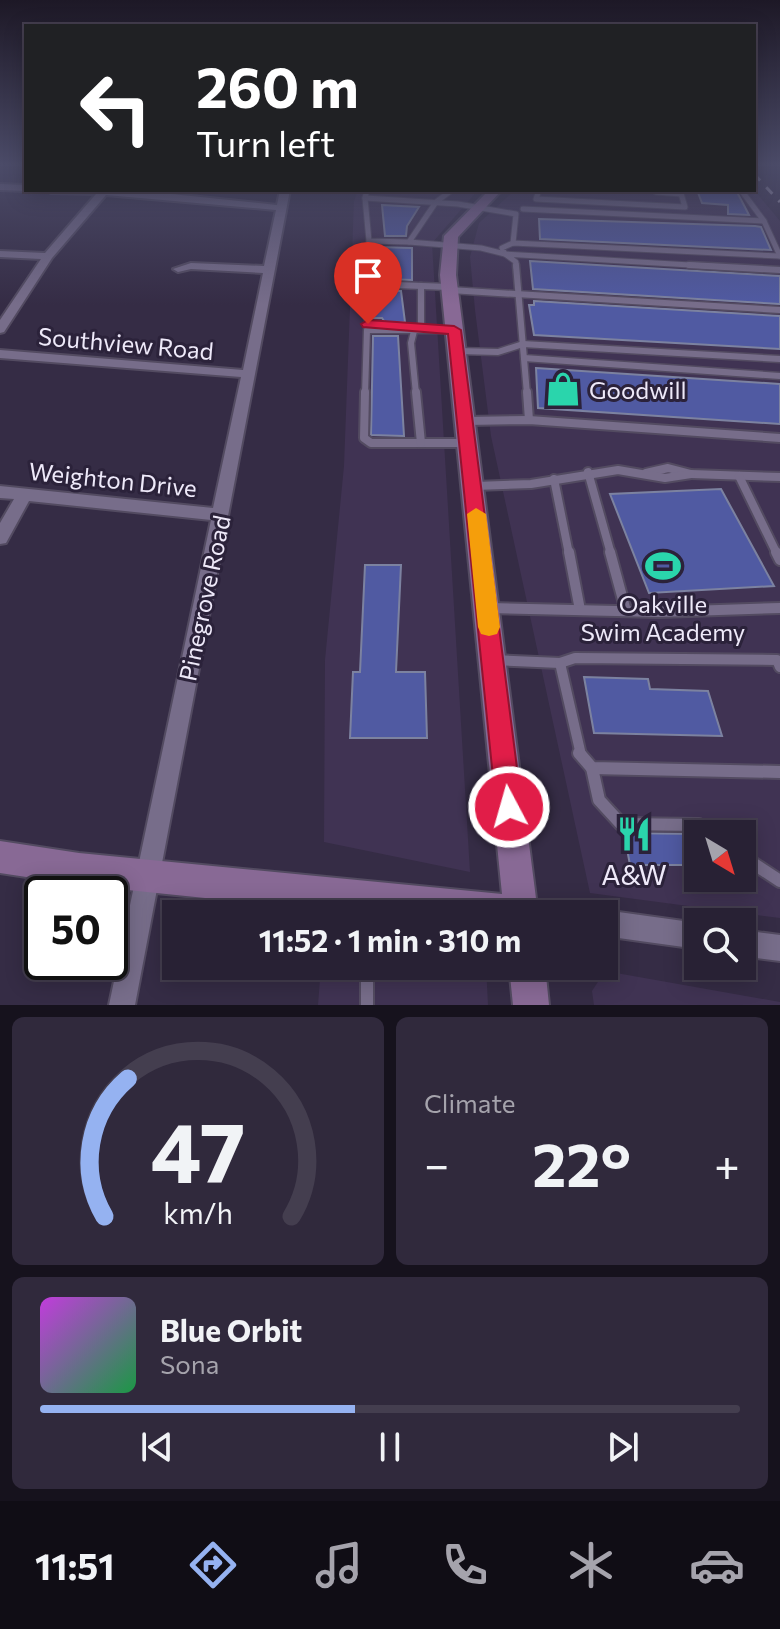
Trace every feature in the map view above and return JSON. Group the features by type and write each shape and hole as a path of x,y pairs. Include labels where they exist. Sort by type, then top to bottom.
{"main road":[{"path":"475,211 451,236 451,337 467,432 519,900"},
{"path":"0,857 79,869 150,874 332,900"},
{"path":"528,980 531,1005"}],"street":[{"path":"0,329 48,256 87,211"},
{"name":"Pinegrove Road","path":"122,1005 282,211"},
{"path":"0,254 48,256"},
{"path":"178,269 191,266 269,270"},
{"name":"Southview Road","path":"0,354 248,374"},
{"name":"Weighton Drive","path":"0,492 222,515"},
{"path":"0,538 25,494"},
{"path":"618,925 684,934"},
{"path":"756,945 780,948"}],"lane":[{"path":"366,211 368,324 418,328 498,352 523,344 780,359"},
{"path":"409,242 430,211"},
{"path":"496,211 516,214 520,211"},
{"path":"561,211 764,221"},
{"path":"529,420 516,262 502,248 513,243 780,256 757,211"},
{"path":"513,243 516,214"},
{"path":"369,241 450,244 505,254 780,270"},
{"path":"369,284 780,310"},
{"path":"421,286 418,328 411,343 421,443"},
{"path":"418,328 367,330 364,438 371,443 421,443 529,420 780,438"},
{"path":"524,358 780,376"},
{"path":"473,486 621,470 660,478 684,478 691,474 780,477"},
{"path":"588,472 626,611"},
{"path":"739,476 780,560"},
{"path":"554,479 580,610"},
{"path":"487,608 724,612 780,608"},
{"path":"493,660 560,663 575,658 777,660 780,667"},
{"path":"560,663 578,752 592,768 599,800 621,824 684,825"},
{"path":"592,768 780,772"},
{"path":"756,865 780,881"},
{"path":"367,980 367,1005"}],"shaded area":[{"path":"354,211 460,211 432,243 470,872 324,842 325,660 344,466"},
{"path":"492,211 772,211 780,221 780,918 756,915 756,908 704,908 590,893 491,436 470,257 479,223"},
{"path":"618,973 780,1002 780,1005 594,1005 592,991 599,980 618,980"},
{"path":"320,980 487,980 488,1005 318,1005"}],"building":[{"path":"383,211 417,211 407,226 406,236 385,236"},
{"path":"728,211 747,211 749,215 728,214"},
{"path":"539,219 755,226 761,227 771,250 540,239"},
{"path":"376,247 412,248 412,280 385,279 384,262 378,260"},
{"path":"530,261 780,276 780,304 533,289"},
{"path":"375,290 401,291 405,322 386,324 382,318 374,318"},
{"path":"534,301 780,316 780,349 534,335 529,305 534,305"},
{"path":"373,336 398,336 404,436 371,435"},
{"path":"536,368 780,384 780,424 538,408"},
{"path":"721,489 774,586 649,593 610,494"},
{"path":"365,565 401,565 396,672 425,672 427,738 350,738 353,672 360,672"},
{"path":"584,677 648,679 650,689 708,691 722,736 594,733"},
{"path":"624,833 684,834 684,865 630,865"}],"slow traffic":[{"path":"476,514 489,627"}],"place":[{"name":"Goodwill","path":"563,389"},
{"name":"Oakville Swim Academy","path":"663,566"},
{"name":"A&W","path":"634,834"}],"route":[{"path":"368,324 454,330 509,807"}]}
